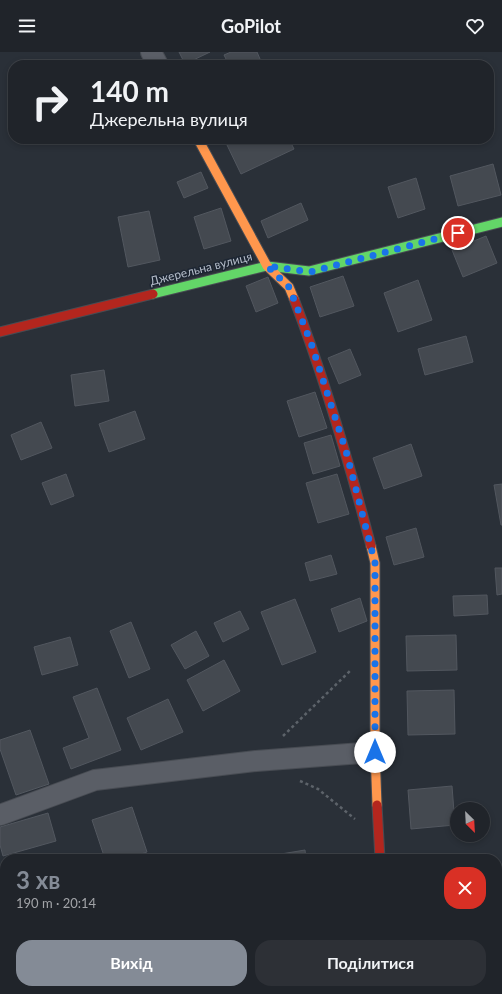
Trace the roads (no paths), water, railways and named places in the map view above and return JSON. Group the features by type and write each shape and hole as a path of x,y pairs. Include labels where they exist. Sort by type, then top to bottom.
{"street":[{"path":"201,144 267,266 289,287 311,343 346,451 375,563 375,752 380,854"},
{"name":"Джерельна вулиця","path":"0,332 267,266 310,272 502,222"},
{"path":"0,815 95,780 256,761 375,752"}]}
